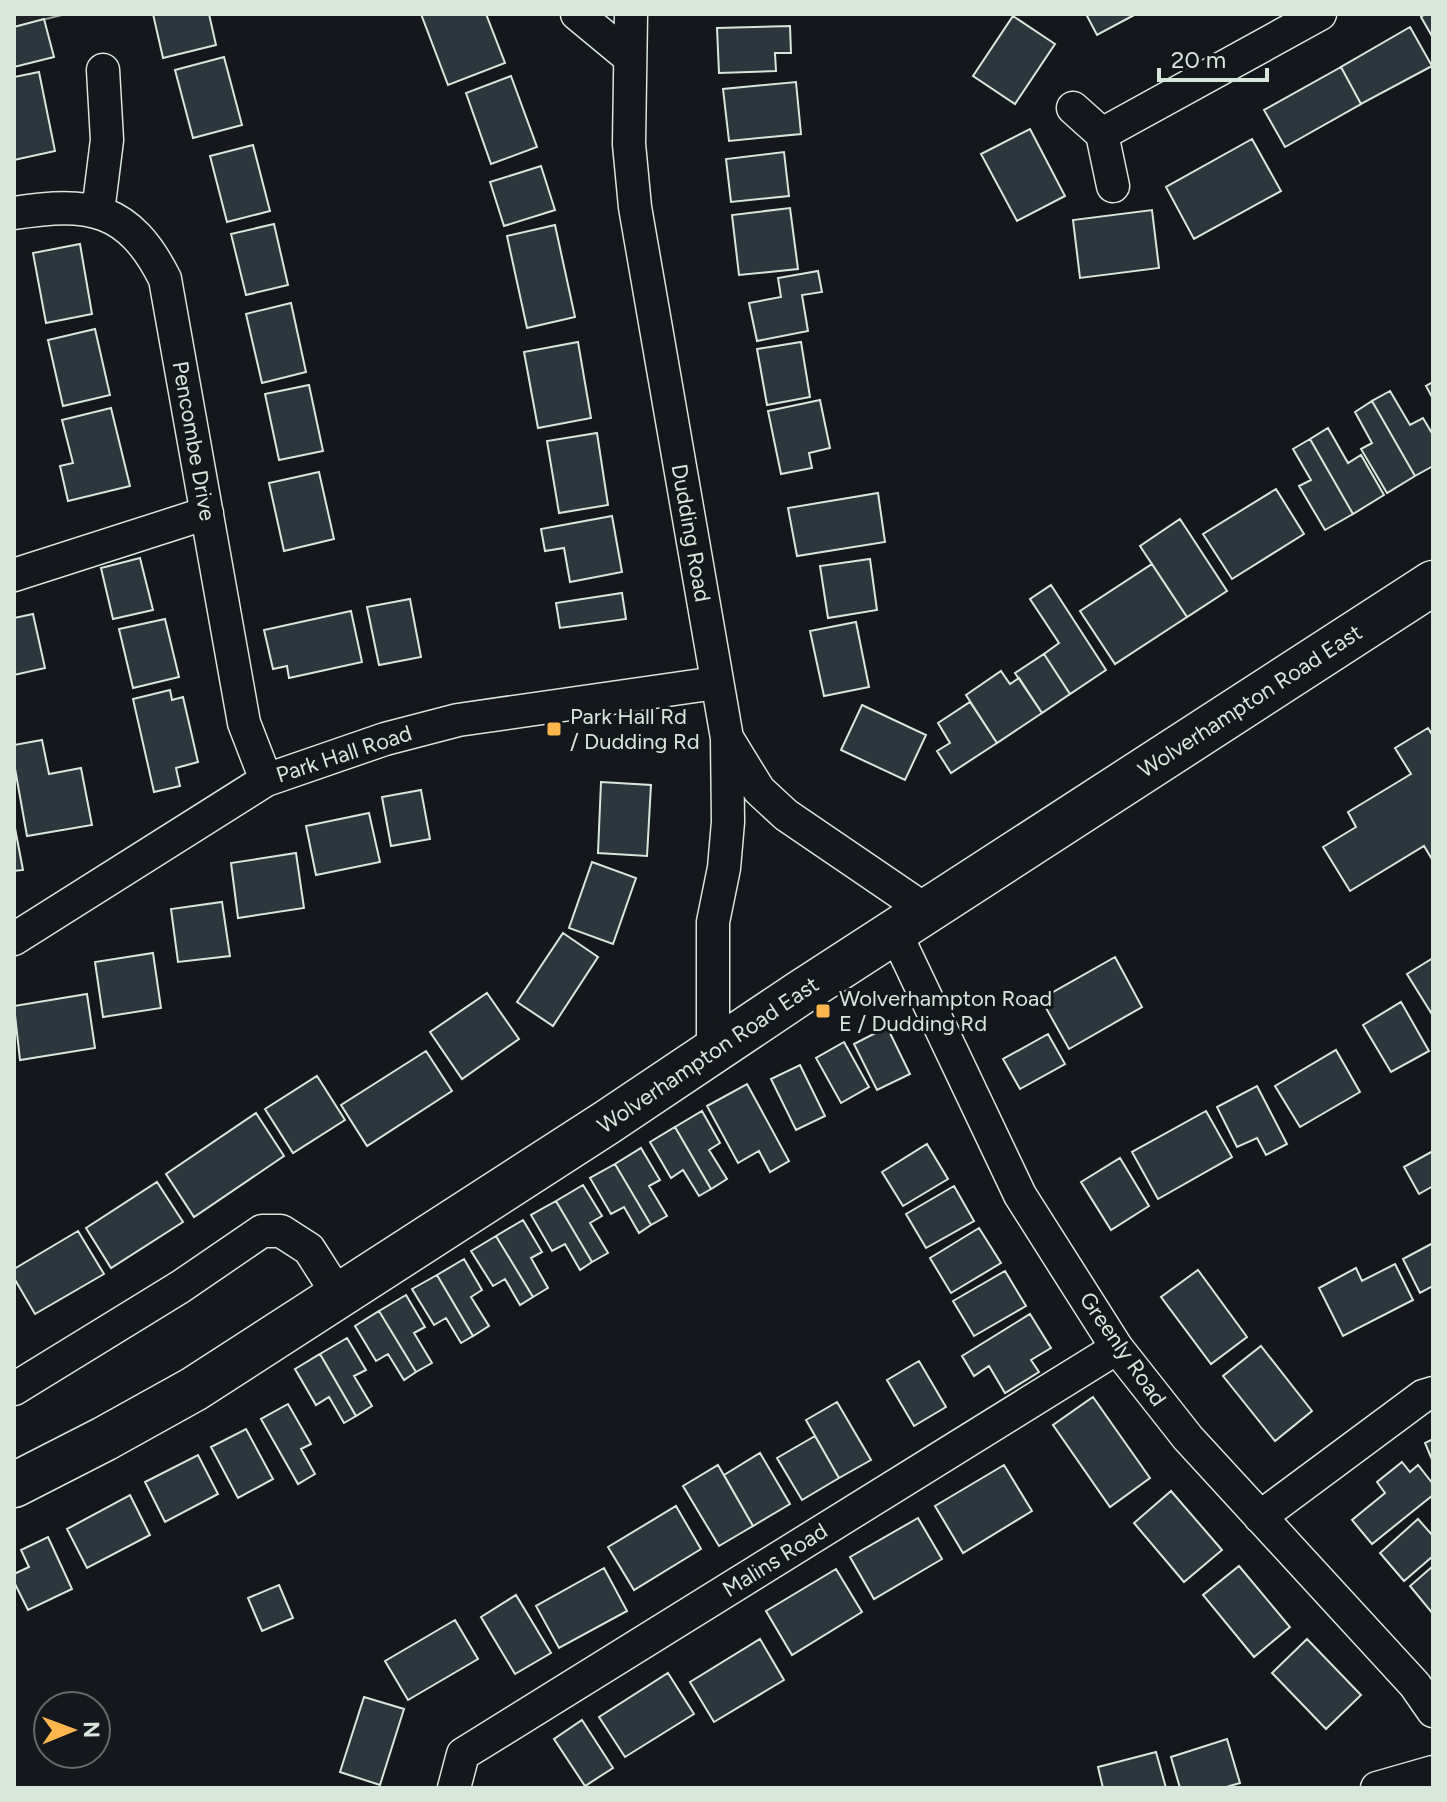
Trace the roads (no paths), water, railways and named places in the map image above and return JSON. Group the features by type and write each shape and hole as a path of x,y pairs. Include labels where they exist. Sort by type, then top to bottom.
{"main road":[{"name":"Wolverhampton Road East","path":"14,1485 194,1389 1433,583"}],"street":[{"path":"577,14 629,57"},
{"name":"Dudding Road","path":"631,14 629,144 635,207 727,738 728,822 724,868 713,922 713,1052"},
{"path":"1102,134 1320,14"},
{"path":"98,212 107,140 103,70"},
{"path":"1073,108 1102,134 1113,186"},
{"name":"Pencombe Drive","path":"14,213 59,206 98,212 120,221 151,252 165,279 244,723 266,780"},
{"path":"14,575 207,513"},
{"name":"Park Hall Road","path":"14,939 266,780 385,739 458,720 716,683"},
{"path":"727,738 759,790 911,921"},
{"name":"Greenly Road","path":"911,921 1020,1195 1117,1348 1188,1438 1415,1685 1433,1711"},
{"path":"14,1389 180,1287 262,1231 281,1231 309,1249 339,1296"},
{"name":"Malins Road","path":"454,1788 463,1754 1117,1348"},
{"path":"1260,1517 1423,1396 1433,1393"},
{"path":"1377,1788 1433,1772"}],"place":[{"name":"Park Hall Rd / Dudding Rd","path":"554,729"},
{"name":"Wolverhampton Road E / Dudding Rd","path":"823,1011"}]}
